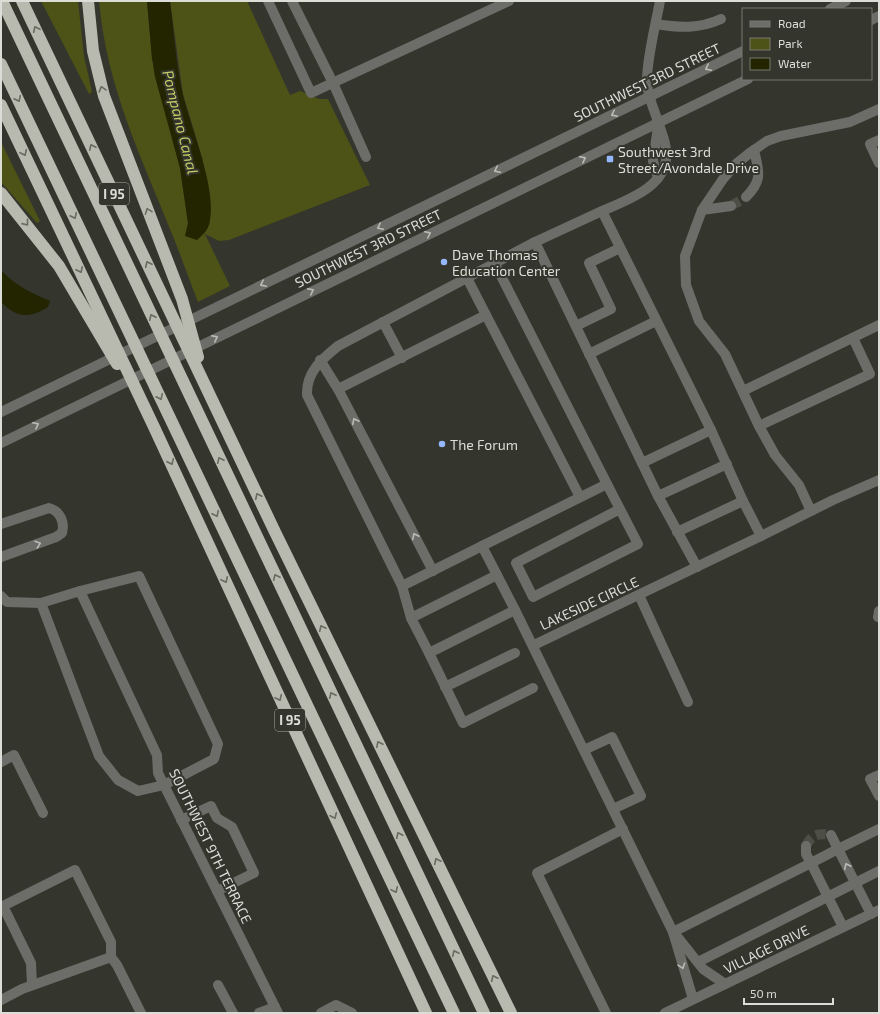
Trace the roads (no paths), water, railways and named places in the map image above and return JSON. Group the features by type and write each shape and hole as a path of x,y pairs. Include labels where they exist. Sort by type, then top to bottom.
{"highway":[{"path":"2,1 484,1013"},
{"name":"I 95","path":"22,1 206,388 511,1013"},
{"path":"88,1 93,51 104,96 182,299 206,388"},
{"path":"1,64 454,1013"},
{"name":"I 95","path":"1,105 154,427 426,1013"},
{"path":"1,193 59,266 154,427"}],"street":[{"path":"268,1 310,94 509,1"},
{"path":"292,1 333,83 366,157"},
{"path":"533,688 463,723 411,618 402,586 306,394 309,379 320,360 338,346 467,278 494,262 635,196 658,178 653,161 658,123 649,97 647,75 660,1"},
{"path":"832,8 846,1"},
{"path":"656,24 677,27 695,27 708,25 721,19"},
{"name":"SOUTHWEST 3RD STREET","path":"1,412 742,51"},
{"name":"SOUTHWEST 3RD STREET","path":"1,443 238,326 746,80"},
{"path":"811,511 799,485 775,455 759,426 725,354 699,321 686,286 685,256 702,210 723,179 736,164 754,150 781,136 850,122 879,109"},
{"path":"879,140 870,144 879,163"},
{"path":"746,198 756,187 760,173 754,150"},
{"path":"702,210 731,206"},
{"path":"602,211 711,430 743,501 761,536"},
{"path":"535,242 658,496 698,567"},
{"path":"576,326 611,309 589,263 620,248"},
{"path":"494,262 638,544 533,597 516,563 620,509"},
{"path":"467,278 580,497"},
{"path":"338,389 486,315"},
{"path":"383,322 402,358"},
{"path":"589,354 656,322"},
{"path":"743,391 879,325"},
{"path":"759,426 870,374 853,338"},
{"path":"320,360 338,389 433,571"},
{"path":"642,463 711,430"},
{"path":"658,496 726,464"},
{"name":"LAKESIDE CIRCLE","path":"693,999 673,932 534,645 698,567 811,511 879,480"},
{"path":"402,586 607,484"},
{"path":"677,532 743,501"},
{"path":"1,524 49,508 58,513 64,527 62,533 56,537 1,556"},
{"path":"482,546 534,645"},
{"path":"411,618 497,575"},
{"path":"1,596 7,602 40,603 140,576 218,744 214,759 164,784 138,791 118,780 99,756 40,603"},
{"name":"SOUTHWEST 9TH TERRACE","path":"80,591 157,755 158,774 277,1010"},
{"path":"639,595 688,702"},
{"path":"429,653 516,610"},
{"path":"445,687 515,653"},
{"path":"584,750 612,737 641,796 613,809"},
{"path":"1,762 14,755 43,813"},
{"path":"875,777 879,796"},
{"path":"181,820 211,806 217,818 232,827 254,873 217,892"},
{"path":"606,1013 537,873 623,829"},
{"path":"673,932 879,829"},
{"path":"831,835 855,883 875,912"},
{"path":"806,846 806,854 844,927"},
{"path":"32,985 31,963 3,906 74,870 112,942 111,958 117,965 141,1013"},
{"path":"698,962 879,871"},
{"name":"VILLAGE DRIVE","path":"665,1013 875,912"},
{"name":"LAKESIDE CIRCLE","path":"673,932 710,975 725,984"},
{"path":"1,1000 32,985 111,958"},
{"path":"218,985 233,1013"},
{"path":"321,1013 336,1006 352,1013"},
{"path":"259,1013 277,1010"}],"water":[{"name":"Pompano Canal","path":"147,1 170,1 183,95 202,158 211,206 209,226 197,240 185,236 188,223 180,168 155,77"},
{"path":"1,270 17,284 50,301 48,307 35,314 29,315 18,314 12,311 1,302"}],"tunnel":[{"path":"731,206 746,197"},
{"path":"806,846 816,835 831,835"}],"place":[{"name":"Southwest 3rd Street/Avondale Drive","path":"610,159"},
{"name":"Dave Thomas Education Center","path":"444,262"},
{"name":"The Forum","path":"442,444"}]}
